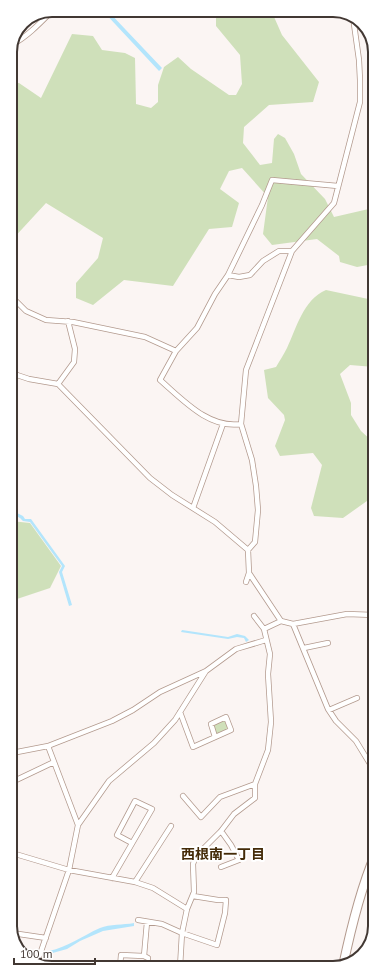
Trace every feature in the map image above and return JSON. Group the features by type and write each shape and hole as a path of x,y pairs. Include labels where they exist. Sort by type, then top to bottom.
{"highway":[{"path":"345,959 352,927 368,874"}],"street":[{"path":"20,39 44,18"},
{"path":"246,582 249,573 248,550 255,542 258,510 252,460 241,424 246,370 292,251 334,203 360,102 359,60 354,24"},
{"path":"241,424 231,426 199,414 160,380 176,351 197,328 215,294 228,275 262,205 272,180 338,186"},
{"path":"228,275 239,277 250,275 278,251 292,251"},
{"path":"17,301 31,314 46,320 68,321 145,338 176,351"},
{"path":"58,384 74,362 75,349 68,321"},
{"path":"17,375 29,379 58,384 150,478 172,495 215,522 248,550"},
{"path":"193,508 223,424"},
{"path":"249,573 281,621"},
{"path":"264,629 281,621 293,624 347,614 368,615"},
{"path":"180,961 182,932 187,909 194,892 193,864 196,856 221,831 234,814 255,798 255,784 268,750 270,722 268,674 270,654 264,629 254,616"},
{"path":"293,624 329,710 336,721 356,741 368,761"},
{"path":"17,752 48,746 112,721 133,710 160,692 206,671 236,649 266,640"},
{"path":"304,648 328,642"},
{"path":"39,958 69,870 78,825 109,781 154,743 175,720 206,671"},
{"path":"329,710 356,698"},
{"path":"180,712 193,747 231,730 226,718 211,724 215,737"},
{"path":"48,746 78,825"},
{"path":"17,780 54,762"},
{"path":"183,796 201,817 220,797 255,784"},
{"path":"112,878 152,809 135,801 117,835 132,843"},
{"path":"135,882 171,826"},
{"path":"221,831 231,845 238,860 221,867"},
{"path":"17,854 69,870 135,882 153,888 187,909"},
{"path":"138,920 162,924 217,944 225,913 226,900 193,896"},
{"path":"144,956 147,922"},
{"path":"18,934 46,938"},
{"path":"120,961 121,955 144,956 148,958 147,961"}],"green space":[{"path":"216,17 274,17 282,35 319,82 313,102 269,105 244,127 243,143 260,165 272,163 274,139 278,134 285,138 294,154 301,174 325,199 334,217 368,209 368,265 357,267 340,262 339,256 317,239 272,245 263,234 268,197 242,168 229,171 220,189 239,203 232,227 209,229 173,286 124,280 93,305 76,298 76,283 98,258 103,238 46,203 17,234 17,83 41,98 72,34 93,36 102,50 125,53 135,58 136,104 151,108 158,102 158,85 164,67 178,57 191,69 229,95 236,95 242,84 240,55 216,26"},
{"path":"326,290 368,299 368,366 350,365 340,374 351,403 351,415 361,431 368,437 368,500 343,518 314,516 311,508 322,465 313,453 280,456 275,446 285,420 284,415 268,398 264,370 276,367 287,348 306,307 318,295"},
{"path":"17,522 30,523 61,566 50,588 17,599"},
{"path":"225,719 229,729 216,735 213,724"}],"water":[{"path":"109,17 114,17 162,68 159,71"},
{"path":"17,513 25,519 31,519 65,566 62,572 72,605 69,606 59,572 62,566 30,522 23,521 17,516"},
{"path":"182,630 228,637 237,634 245,636 249,640 246,642 244,638 237,637 228,639 181,632"},
{"path":"134,923 134,926 103,931 80,941 67,949 49,954 49,951 69,944 100,928"}],"waterway":[{"path":"46,954 51,952"}],"district":[{"name":"西根南一丁目","path":"223,854"}]}
